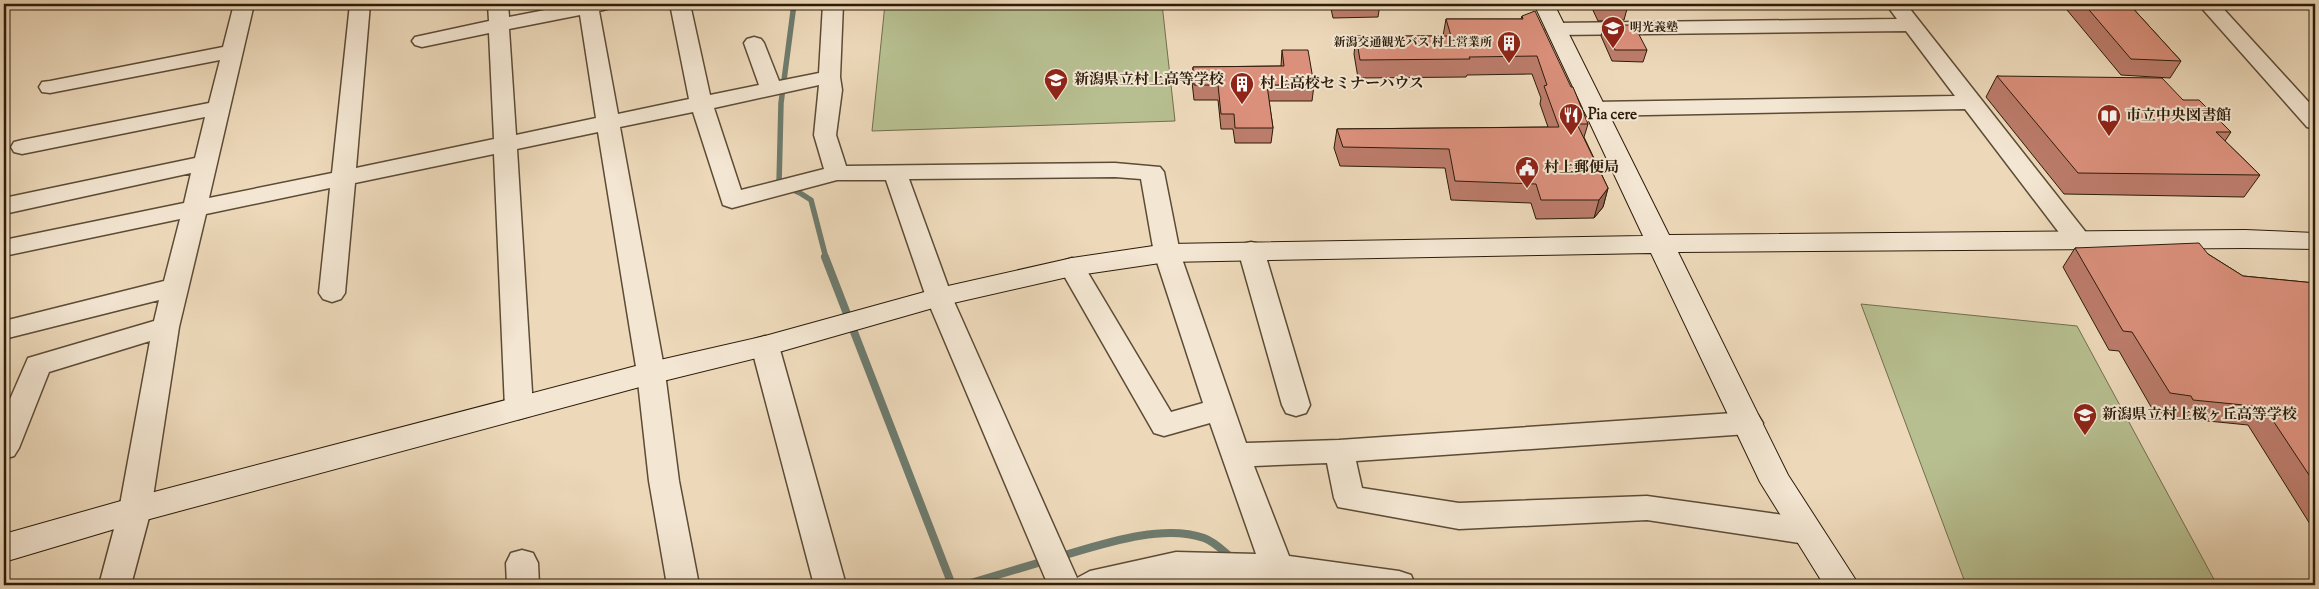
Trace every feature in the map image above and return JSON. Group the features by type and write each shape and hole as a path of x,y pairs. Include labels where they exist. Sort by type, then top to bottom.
{"street":[{"path":"115,585 135,510 166,327 244,4"},
{"path":"332,293 360,4"},
{"path":"680,4 701,103 732,200 837,173 1115,170 1152,172 1167,253 1235,455 1277,568"},
{"path":"833,4 829,77 831,90 825,135 837,173"},
{"path":"1544,4 1776,482 1842,585"},
{"path":"1896,4 1974,102 2079,241"},
{"path":"2208,4 2315,122"},
{"path":"422,40 499,14 594,5 608,122 651,373 664,481 682,585"},
{"path":"499,14 519,408"},
{"path":"1556,29 1912,25"},
{"path":"754,43 771,89"},
{"path":"50,87 233,51"},
{"path":"4,248 829,77"},
{"path":"1594,109 1974,102"},
{"path":"22,147 219,108"},
{"path":"4,206 206,164"},
{"path":"895,173 939,297 1064,585"},
{"path":"4,548 135,510 651,373 765,346 939,297 1072,267 1167,253 1660,244 2315,241"},
{"path":"1251,250 1296,405"},
{"path":"1072,267 1164,425 1220,409"},
{"path":"4,330 176,287"},
{"path":"4,448 38,365 166,327"},
{"path":"765,346 830,585"},
{"path":"1235,455 1339,451 1748,423"},
{"path":"1339,451 1349,498 1459,516 1647,508 1806,531"},
{"path":"1090,585 1176,566 1277,568 1399,585"}],"green space":[{"path":"885,4 1162,4 1175,121 872,131"},
{"path":"1861,304 2077,326 2217,585 1966,585"}],"building":[{"path":"1598,4 1624,4 1627,9 1601,9"},
{"path":"2084,4 2129,4 2181,61 2131,59"},
{"path":"1535,11 1571,87 1573,87 1588,124 1577,124 1608,188 1599,200 1541,200 1536,184 1455,181 1449,149 1343,147 1337,129 1559,127 1544,86 1547,85 1537,56 1360,60 1356,36 1451,36 1446,19 1523,19 1522,16"},
{"path":"1604,25 1634,25 1647,50 1615,50"},
{"path":"1282,50 1308,50 1314,85 1267,85 1273,128 1235,128 1234,114 1221,114 1218,85 1194,85 1193,67 1284,66"},
{"name":"市立中央図書館","path":"1997,76 2162,78 2183,100 2199,100 2231,132 2216,132 2260,175 2078,173"},
{"path":"2199,243 2208,254 2243,276 2315,283 2315,396 2311,396 2315,402 2315,484 2264,407 2193,400 2191,396 2170,393 2132,332 2123,331 2075,248"}],"waterway":[{"path":"732,4 742,7 756,4"},
{"path":"794,4 781,103 779,184 811,200 826,258"},
{"path":"825,257 952,585"},
{"path":"1058,557 1131,537 1169,533 1187,534 1204,538 1215,544 1232,558"},
{"path":"964,585 1048,560"},
{"path":"1257,576 1268,585"}],"place":[{"name":"明光義塾","path":"1613,49"},
{"name":"新潟交通観光バス 村上営業所","path":"1509,64"},
{"name":"新潟県立村上高等学校","path":"1056,101"},
{"name":"村上高校セミナーハウス","path":"1242,105"},
{"name":"Pia cere","path":"1571,136"},
{"name":"市立中央図書館","path":"2109,137"},
{"name":"村上郵便局","path":"1527,189"},
{"name":"新潟県立村上桜ヶ丘高等学校","path":"2085,436"}]}
